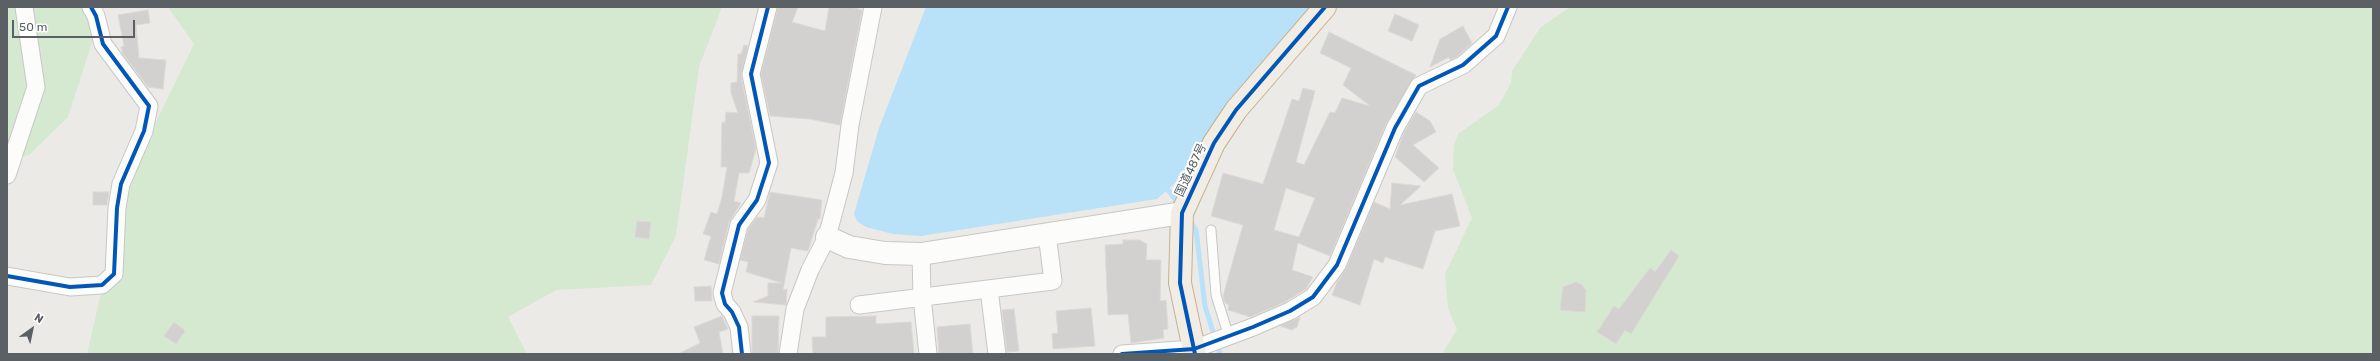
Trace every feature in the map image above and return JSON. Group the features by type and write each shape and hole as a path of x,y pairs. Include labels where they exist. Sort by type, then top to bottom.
{"highway":[{"name":"国道487号","path":"1195,352 1180,283 1182,213 1214,143 1236,110 1325,7"}],"street":[{"path":"7,175 36,88 24,7"},
{"path":"7,276 70,287 102,285 114,274 117,208 121,184 144,131 149,106 103,44 96,16 91,7"},
{"path":"742,354 739,327 732,312 725,304 722,293 739,225 757,200 769,163 751,74 768,7"},
{"path":"788,354 795,309 810,270 827,237 844,173 850,125 873,7"},
{"path":"1122,354 1195,352 1290,311 1313,297 1337,265 1395,128 1419,86 1463,65 1496,36 1508,7"},
{"path":"827,237 849,247 885,253 920,254 1182,213"},
{"path":"859,305 1053,281 1047,234"},
{"path":"920,254 922,297 928,354"},
{"path":"989,289 997,354"}],"lane":[{"path":"1211,230 1216,295 1229,337"}],"green space":[{"path":"7,7 88,7 96,30 68,117 29,155 7,161"},
{"path":"168,7 722,7 699,67 676,236 651,285 556,290 508,317 527,354 87,354 127,181 194,44"},
{"path":"1570,7 2373,7 2373,354 1442,354 1457,330 1448,308 1445,274 1472,218 1453,169 1454,145 1458,134 1499,105 1511,83 1512,71 1540,28"}],"water":[{"path":"926,7 1314,7 1209,130 1188,168 1173,185 1157,199 921,236 893,234 866,227 857,221 854,214 879,128"}],"building":[{"path":"778,7 798,7 792,22 825,31 829,7 851,7 862,10 840,125 809,119 770,116 761,74"},
{"path":"148,10 150,23 136,25 139,58 166,60 163,89 148,87 123,54 121,47 124,46 118,15"},
{"path":"1395,14 1419,25 1412,41 1388,31"},
{"path":"1463,26 1472,43 1457,57 1450,60 1449,57 1430,67 1440,39"},
{"path":"1329,32 1416,75 1386,124 1330,256 1298,243 1292,270 1313,277 1306,289 1285,302 1250,317 1228,310 1229,305 1225,303 1223,296 1243,225 1211,216 1223,173 1263,184 1292,99 1299,101 1303,88 1315,91 1296,162 1304,165 1330,112 1335,113 1342,98 1370,106 1343,85 1351,68 1320,53","holes":["1286,188 1315,198 1299,237 1274,230"]},
{"path":"744,45 748,46 741,76 756,149 749,173 739,173 734,201 741,203 729,222 719,264 704,260 711,236 703,234 711,212 717,214 722,197 727,167 721,167 722,122 725,123 726,112 738,113 731,93 731,83 737,82 738,54 741,54"},
{"path":"1416,112 1430,121 1436,132 1413,145 1439,168 1424,182 1395,157 1404,132"},
{"path":"1392,183 1421,186 1400,205 1452,194 1460,226 1435,231 1423,269 1385,257 1383,263 1374,259 1360,305 1332,295 1337,282 1346,269 1374,202 1390,209"},
{"path":"93,192 109,192 107,205 93,205"},
{"path":"770,192 822,200 820,219 818,219 808,251 791,248 783,290 787,289 786,305 753,302 768,296 768,283 782,283 746,272 748,262 740,260 748,229 757,217 764,218"},
{"path":"637,221 651,222 649,239 635,237"},
{"path":"1123,240 1139,240 1147,244 1146,260 1161,260 1160,301 1166,300 1168,329 1163,330 1164,338 1131,343 1128,314 1108,315 1105,245 1123,244"},
{"path":"1671,250 1679,256 1631,334 1625,330 1616,344 1597,332 1614,306 1619,309 1650,268 1655,272"},
{"path":"1576,282 1582,285 1586,290 1585,312 1560,310 1563,287"},
{"path":"711,286 712,301 695,301 694,287"},
{"path":"1091,308 1095,346 1053,349 1052,334 1058,333 1056,311"},
{"path":"1014,309 1019,351 1007,352 1002,310"},
{"path":"722,316 728,329 719,332 723,354 678,354 700,343 694,327"},
{"path":"752,316 779,316 778,354 752,354"},
{"path":"876,316 876,324 911,322 914,354 813,354 812,337 826,337 826,317"},
{"path":"1300,317 1297,327 1292,330 1280,326"},
{"path":"174,322 185,331 176,344 164,336"},
{"path":"970,324 973,354 939,354 937,327"}],"waterway":[{"path":"1164,184 1179,205"},
{"path":"1189,220 1196,230 1205,306 1220,354"}],"cycle path":[{"path":"7,276 70,287 102,285 114,274 117,208 121,184 144,131 149,106 103,44 96,16 91,7"},
{"path":"742,354 739,327 732,312 725,304 722,293 739,225 757,200 769,163 751,74 768,7"},
{"path":"1195,354 1180,283 1182,213 1214,143 1236,110 1325,7"},
{"path":"1122,354 1194,349 1253,327 1290,311 1313,297 1337,265 1395,128 1419,86 1463,65 1496,36 1508,7"}]}
